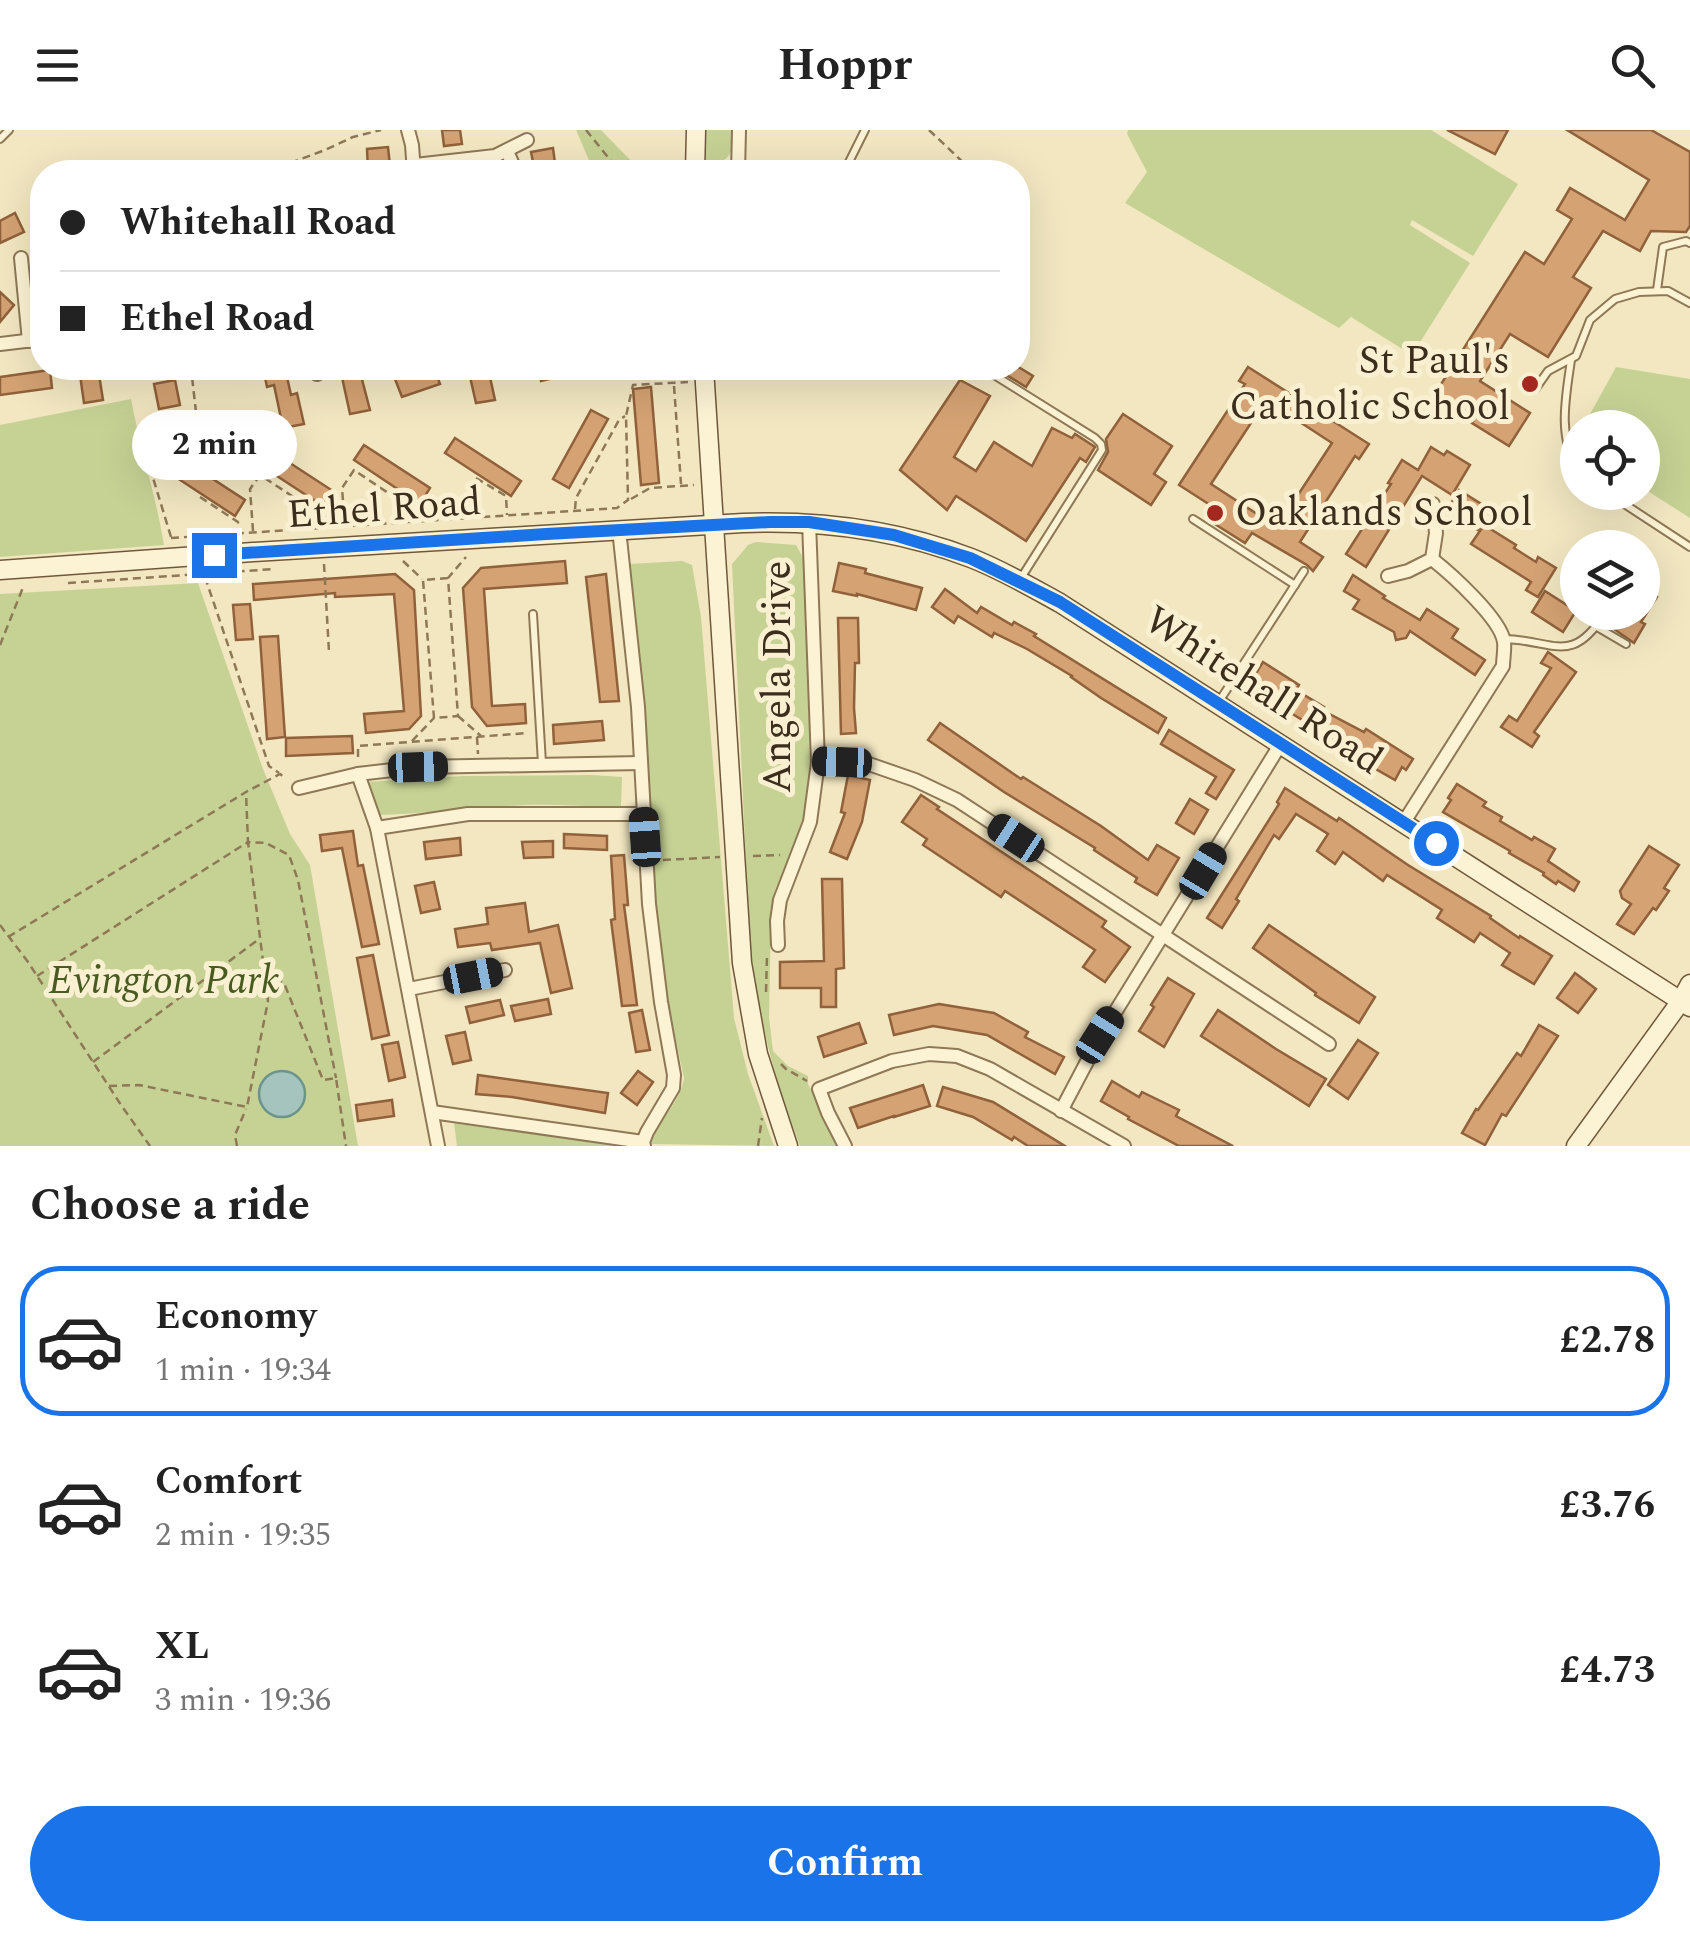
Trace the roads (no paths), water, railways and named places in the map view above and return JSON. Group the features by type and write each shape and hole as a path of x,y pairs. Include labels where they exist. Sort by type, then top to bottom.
{"street":[{"path":"408,130 413,160"},
{"path":"695,160 696,130"},
{"path":"738,160 739,130"},
{"path":"465,160 496,156 527,140"},
{"path":"508,151 511,160"},
{"path":"21,258 30,307"},
{"path":"0,344 30,341"},
{"path":"704,380 742,963 758,1054 788,1146"},
{"path":"1432,504 1436,533 1432,559"},
{"name":"Whitehall Road","path":"714,524 809,522 894,535 970,558 1019,580 1060,602 1685,1004"},
{"name":"Angela Drive","path":"778,944 780,900 810,822 818,762 809,522"},
{"name":"Ethel Road","path":"0,570 176,567 714,524"},
{"path":"432,1112 644,1144 672,1088 674,1076 649,904 638,707 619,530"},
{"path":"1388,576 1432,559"},
{"path":"1404,822 1503,666 1504,640 1496,626 1466,588 1432,559"},
{"path":"1062,1111 1100,1035 1280,745"},
{"path":"818,762 866,763 916,780 957,800 1329,1044"},
{"path":"299,788 358,774 418,767 641,763"},
{"path":"358,774 377,828 438,1146"},
{"path":"377,828 468,814 644,814"},
{"path":"409,989 505,970"},
{"path":"1576,1146 1685,1004 1690,984"},
{"path":"845,1146 819,1088 892,1061 929,1054 957,1056 990,1070 1124,1146"}],"lane":[{"path":"0,139 9,130"},
{"path":"850,160 864,130"},
{"path":"1657,290 1662,247 1690,243"},
{"path":"1565,410 1571,360 1590,320 1599,311 1615,299 1657,290 1668,291 1690,303"},
{"path":"1536,388 1548,371 1571,360"},
{"path":"1003,380 1095,438 1102,450 1019,580"},
{"path":"1633,510 1690,548"},
{"path":"1193,520 1295,584"},
{"path":"1217,704 1304,572"},
{"path":"532,614 542,766"},
{"path":"1504,640 1569,647 1594,630"},
{"path":"1600,630 1626,644"}],"water":[{"path":"282,1071 299,1077 305,1094 299,1111 282,1117 265,1111 259,1094 265,1077"}],"place":[{"name":"St Paul's Catholic School","path":"1530,384"},
{"name":"Oaklands School","path":"1215,513"}],"park label":[{"name":"Evington Park","path":"164,981"}]}
